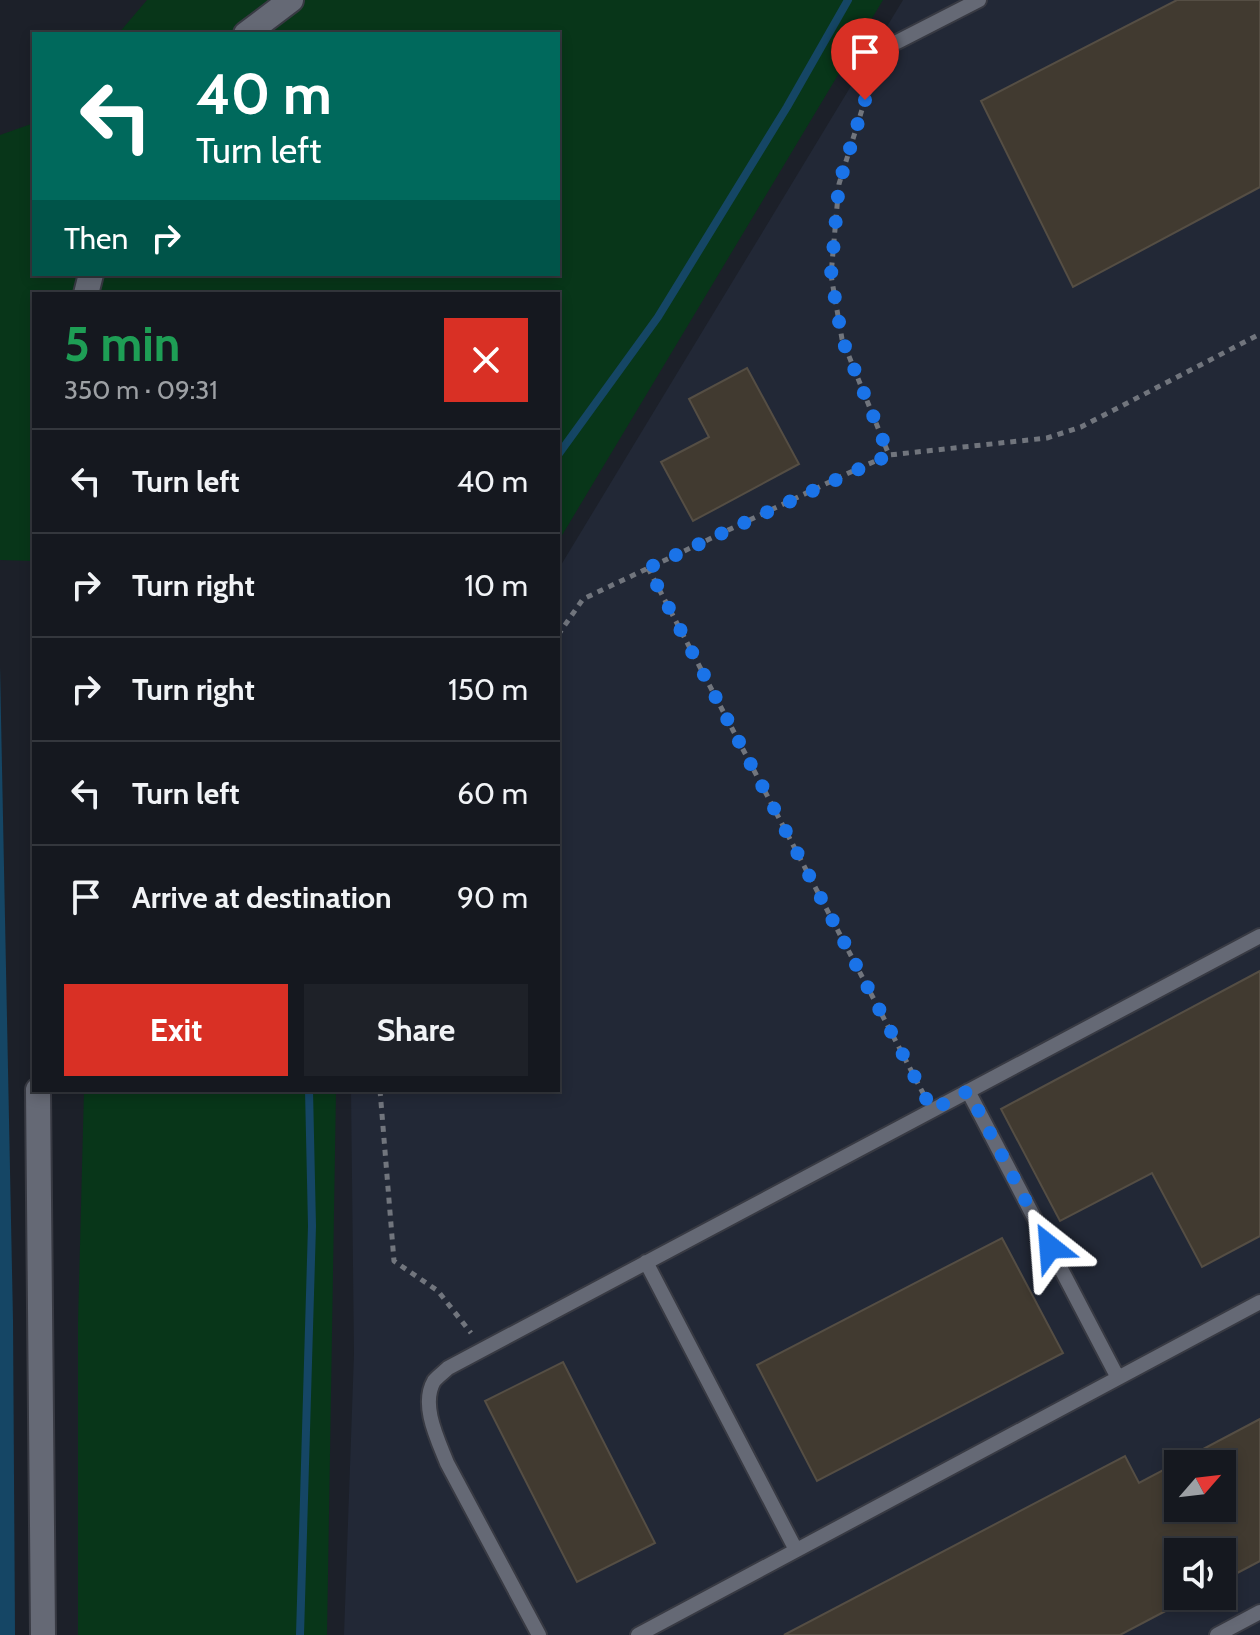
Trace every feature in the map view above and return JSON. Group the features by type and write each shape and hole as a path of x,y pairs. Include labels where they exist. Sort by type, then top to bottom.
{"street":[{"path":"249,32 291,0"},
{"path":"38,1092 43,1635"}],"lane":[{"path":"897,42 979,0"},
{"path":"539,1635 447,1463 428,1405 433,1382 448,1368 483,1349 1260,936"},
{"path":"968,1091 1118,1378"},
{"path":"646,1262 796,1550"},
{"path":"638,1635 1260,1302"},
{"path":"1217,1635 1260,1612"}],"path":[{"path":"889,455 842,339 831,275 839,184 865,100 897,42"},
{"path":"560,632 583,599 889,455 990,446 1047,438 1070,431 1260,334"},
{"path":"648,568 932,1110"},
{"path":"380,1092 394,1261 438,1291 483,1349"}],"shaded area":[{"path":"903,0 1260,0 1260,1635 344,1635 354,1354 351,1092 560,1092 560,567"}],"green space":[{"path":"147,0 883,0 560,539 560,292 32,292 32,561 0,560 0,135 32,124 32,276 560,276 560,32 120,32"},
{"path":"84,1092 336,1092 327,1635 78,1635 78,1323"}],"water":[{"path":"0,667 13,1321 15,1635 0,1635"}],"building":[{"path":"1177,0 1260,0 1260,187 1073,287 981,101"},
{"path":"747,368 799,464 693,521 661,462 709,437 689,399"},
{"path":"1260,971 1260,1236 1202,1267 1152,1173 1060,1221 1001,1109"},
{"path":"1002,1238 1063,1353 817,1481 757,1365"},
{"path":"563,1362 655,1543 577,1582 485,1401"},
{"path":"1260,1419 1260,1561 1236,1574 1236,1538 1164,1538 1164,1610 1167,1610 1120,1635 784,1635 1125,1456 1139,1483 1164,1470 1164,1522 1236,1522 1236,1450 1201,1450"}],"waterway":[{"path":"560,452 658,317 787,107 848,0"},
{"path":"300,1635 312,1226 309,1092"}],"route":[{"path":"865,100 839,184 831,275 842,339 889,455 648,568 932,1110 968,1091 1050,1247"}]}
